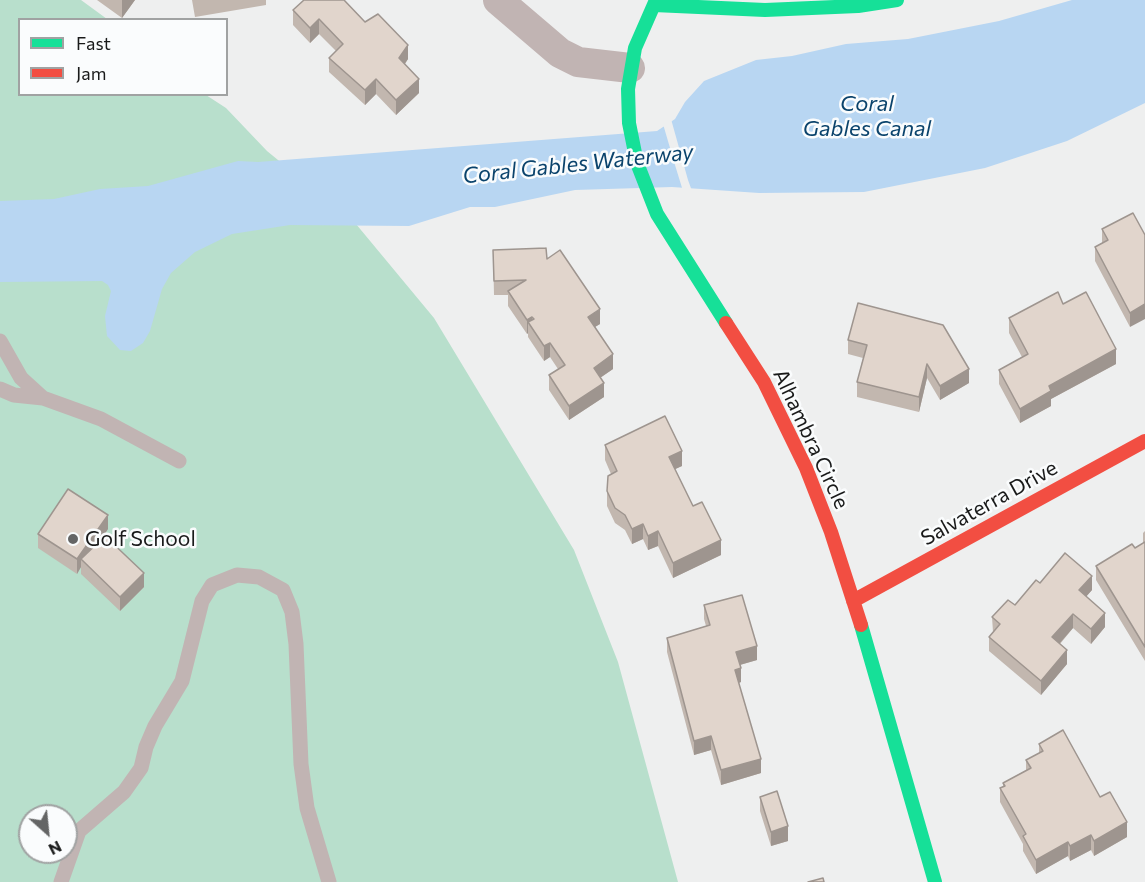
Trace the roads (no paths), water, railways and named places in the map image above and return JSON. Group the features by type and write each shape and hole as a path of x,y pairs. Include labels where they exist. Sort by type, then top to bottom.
{"street":[{"path":"498,0 560,53 578,62 630,68"},
{"path":"655,3 765,10 858,6 897,0"},
{"name":"Alhambra Circle","path":"655,3 635,48 630,68 629,123 637,163 649,196 675,246 746,354 779,411 828,524 853,601 935,882"},
{"name":"Salvaterra Drive","path":"853,601 1145,441"}],"lane":[{"path":"0,341 21,378 43,398"},
{"path":"5,392 43,398 101,419 179,461"},
{"path":"61,882 79,831 124,792 141,768 146,747 155,726 182,681 201,601 212,585 237,575 259,577 283,590 292,612 300,754 307,808 329,882"}],"water":[{"name":"Coral Gables Canal","path":"1072,0 1145,0 1145,103 1067,141 985,168 864,192 759,193 672,187 575,190 495,207 470,207 409,226 290,225 232,234 195,252 171,273 162,289 150,331 143,343 131,351 120,350 107,336 105,316 111,291 102,281 0,282 0,201 54,199 100,189 148,186 238,161 258,162 657,131 675,119 685,102 704,81 756,60 792,56 846,44 908,39 999,21"}],"place":[{"name":"Golf School","path":"73,539"}],"water label":[{"name":"Coral Gables Waterway","path":"578,164"}]}
